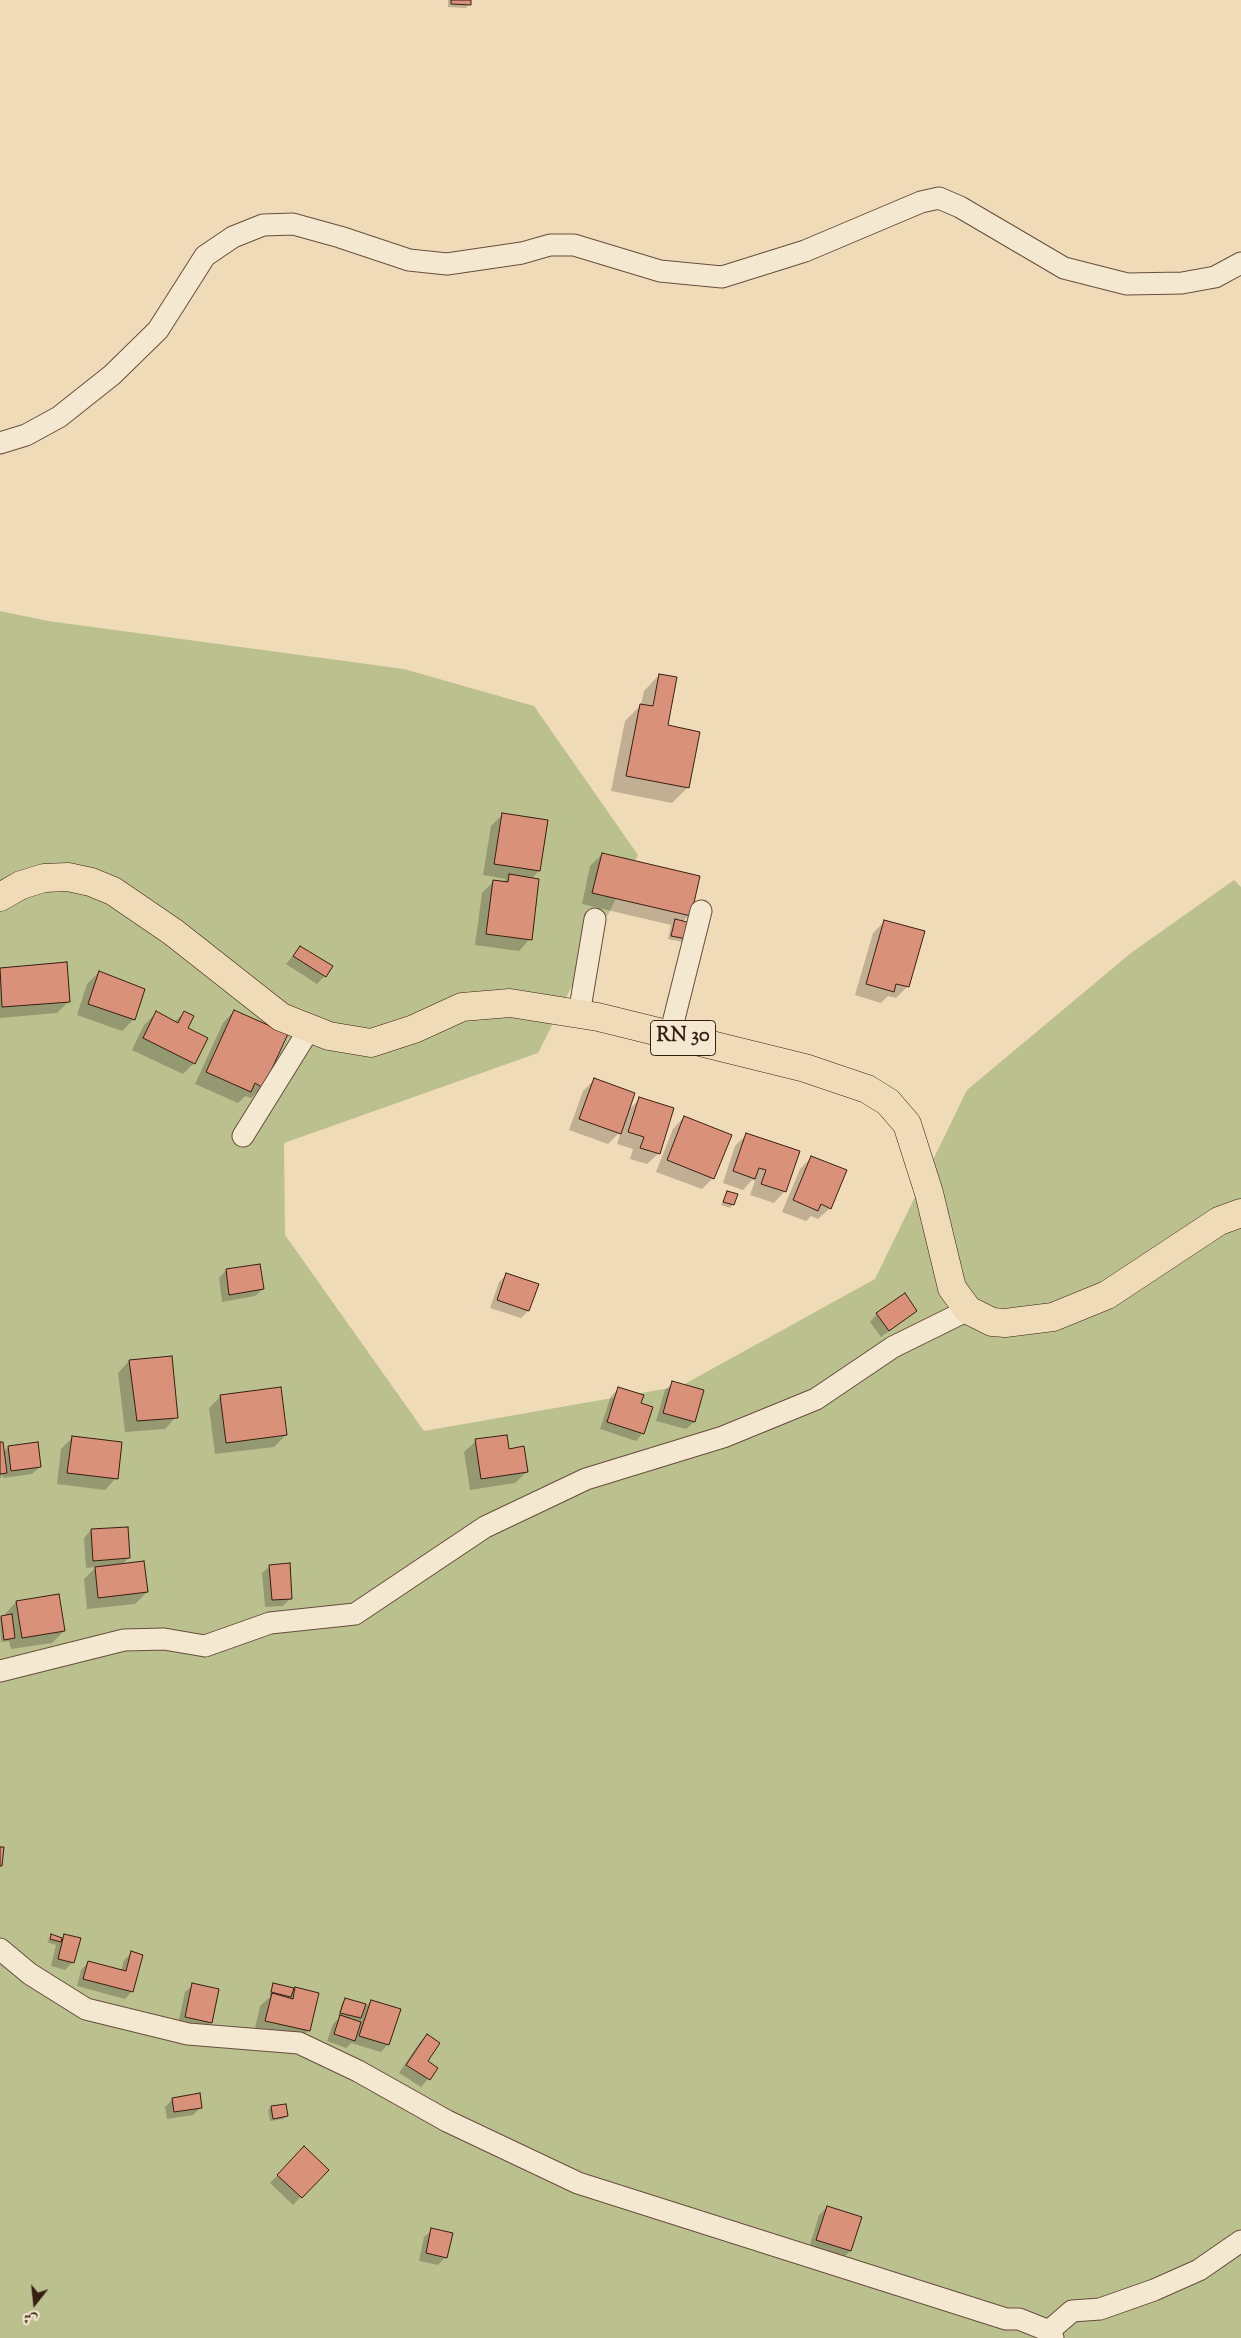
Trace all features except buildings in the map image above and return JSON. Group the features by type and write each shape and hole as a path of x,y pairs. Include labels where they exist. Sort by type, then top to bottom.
{"main road":[{"name":"RN 30","path":"0,897 21,885 44,878 68,877 91,882 113,891 173,932 281,1017 329,1036 372,1043 414,1028 462,1007 510,1003 579,1014 670,1035 805,1068 867,1089 888,1102 907,1124 928,1193 952,1288 968,1310 992,1322 1005,1324 1053,1317 1106,1294 1219,1221 1241,1213"}],"street":[{"path":"0,443 26,435 59,417 112,375 158,330 205,256 233,237 263,225 293,224 340,237 409,260 447,264 522,253 550,245 574,245 660,272 722,277 805,252 921,202 939,198 954,203 1064,268 1127,284 1182,284 1215,277 1241,263"},
{"path":"670,1035 701,912"},
{"path":"579,1014 595,919"},
{"path":"243,1136 310,1028"},
{"path":"0,1671 124,1640 164,1639 205,1646 270,1623 355,1614 485,1527 586,1479 723,1437 816,1399 893,1347 968,1310"},
{"path":"0,1949 30,1974 86,2009 188,2034 299,2043 358,2071 447,2121 578,2183 1006,2319 1020,2319 1051,2335 1072,2311 1100,2309 1154,2290 1200,2270 1241,2240"}],"green space":[{"path":"0,611 48,621 404,669 534,706 638,855 538,1053 284,1143 285,1235 424,1431 681,1386 875,1279 967,1090 1131,953 1234,880 1241,887 1241,2338 0,2338"}]}
